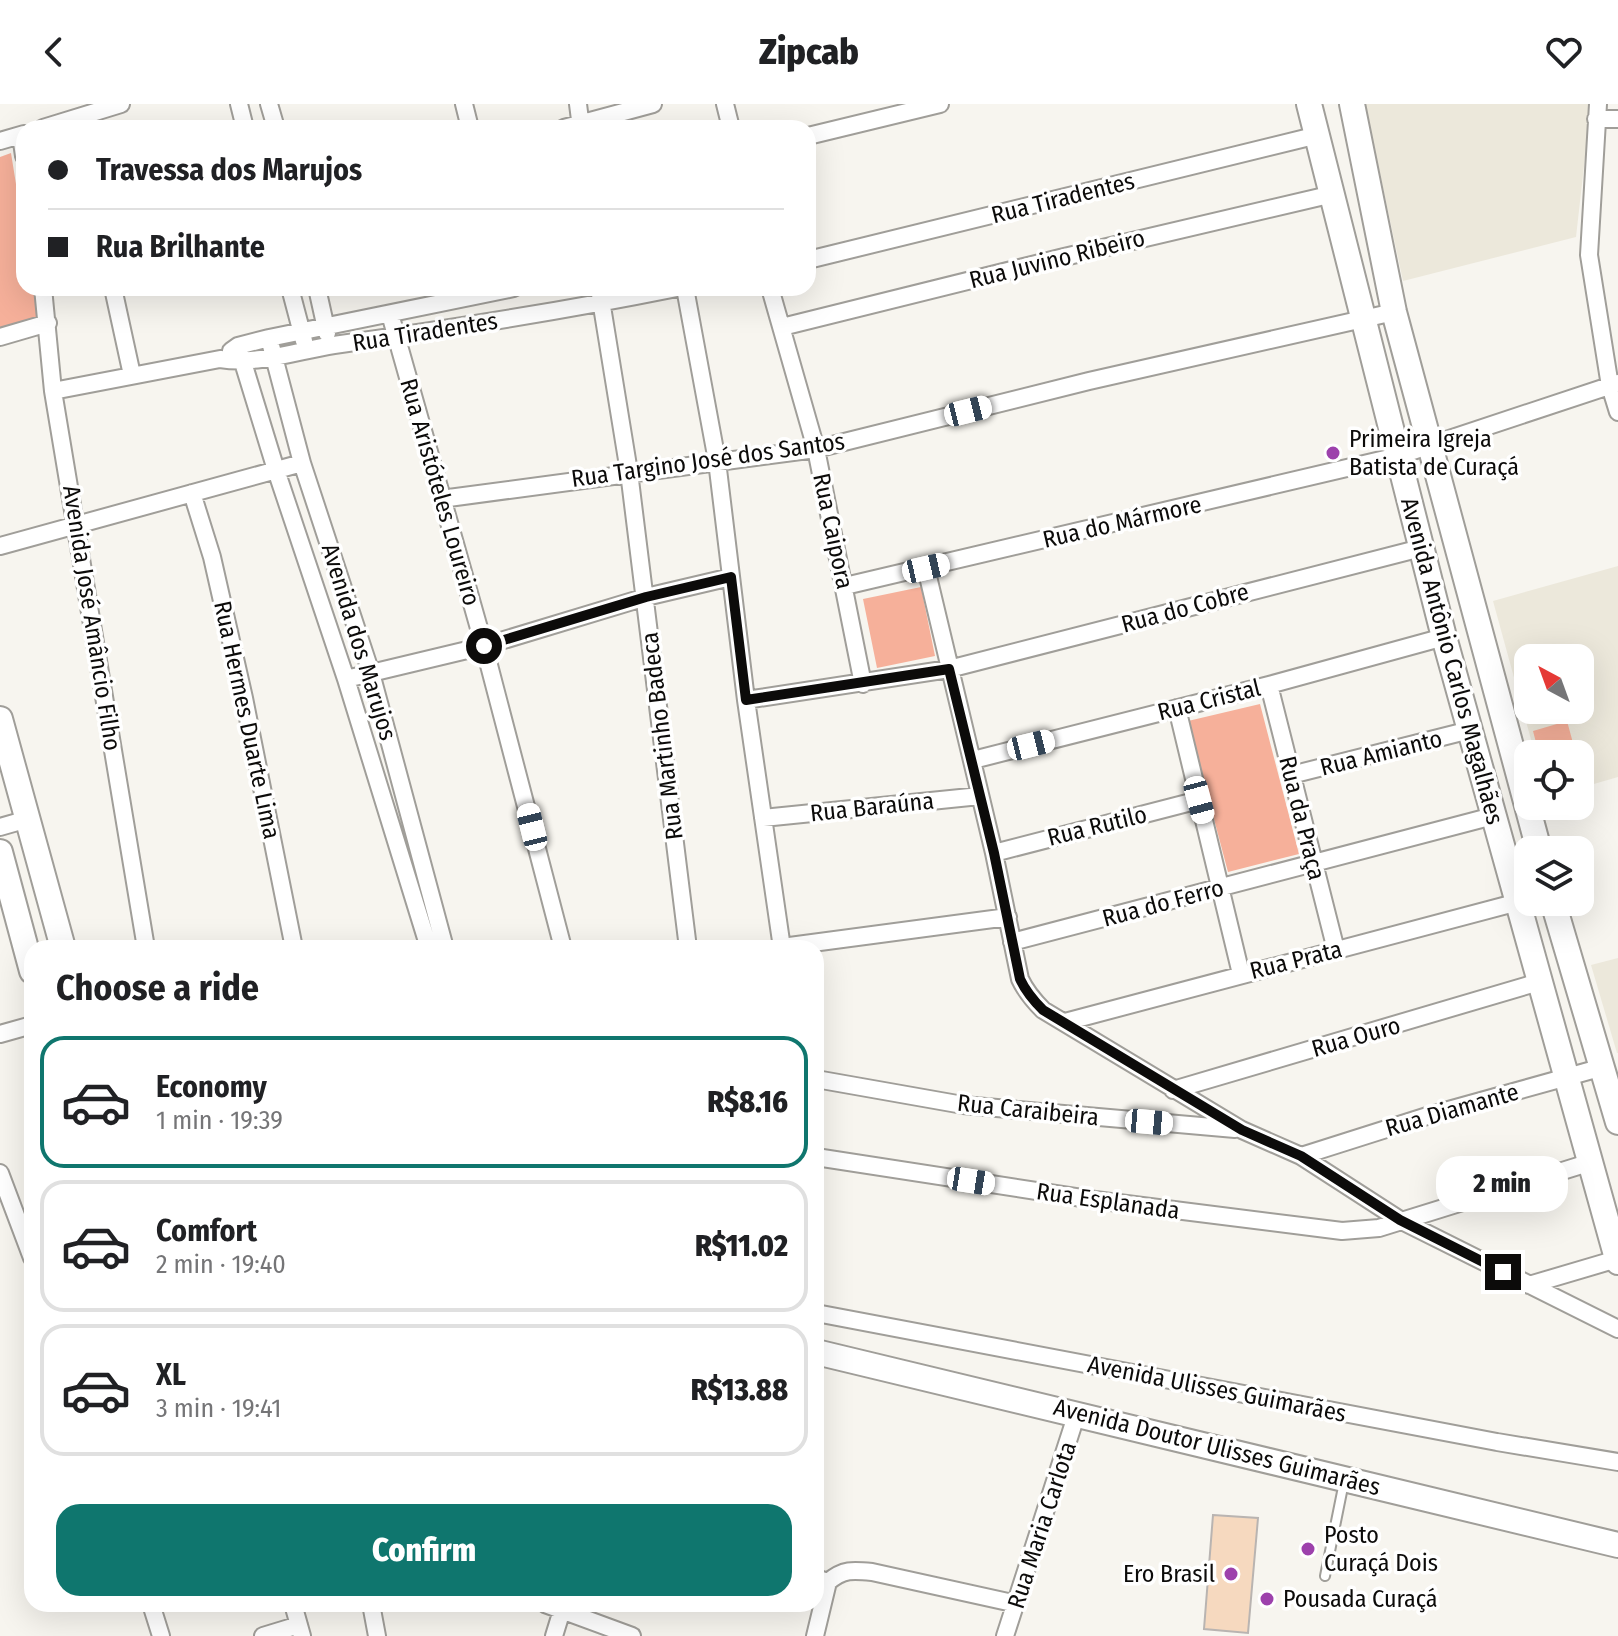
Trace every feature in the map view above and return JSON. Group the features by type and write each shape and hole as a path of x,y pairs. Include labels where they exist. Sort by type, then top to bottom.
{"street":[{"path":"75,117 121,104"},
{"path":"599,120 653,104"},
{"path":"816,134 940,104"},
{"name":"Avenida Antônio Carlos Magalhães","path":"1309,104 1444,637 1493,816 1514,878"},
{"name":"Avenida Antônio Carlos Magalhães","path":"1352,104 1394,312 1535,836"},
{"path":"1618,119 1597,112 1589,255 1618,412"},
{"name":"Rua Tiradentes","path":"816,258 1318,135"},
{"name":"Rua Juvino Ribeiro","path":"782,327 1333,194"},
{"name":"Avenida José Amâncio Filho","path":"44,296 53,391 145,940"},
{"path":"115,296 132,375"},
{"path":"292,296 306,351"},
{"path":"319,296 329,346"},
{"name":"Rua Tiradentes","path":"53,391 220,359 240,354 269,338 470,296"},
{"path":"507,296 510,319"},
{"name":"Rua Tiradentes","path":"240,354 273,357 510,319 600,296"},
{"name":"Rua Martinho Badeca","path":"600,296 646,597 687,940"},
{"path":"686,296 717,461 746,700 781,940"},
{"name":"Rua Caipora","path":"772,296 816,449 863,684"},
{"name":"Rua Targino José dos Santos","path":"441,499 816,449 1089,381 1394,312"},
{"name":"Rua Aristóteles Loureiro","path":"390,314 484,646 561,940"},
{"path":"0,337 48,323"},
{"name":"Avenida dos Marujos","path":"269,338 302,463 371,673 443,940"},
{"name":"Avenida dos Marujos","path":"240,354 346,679 427,940"},
{"name":"Rua do Mármore","path":"845,586 1429,448 1614,385"},
{"path":"0,546 302,463"},
{"name":"Rua Hermes Duarte Lima","path":"192,493 212,557 244,698 292,940"},
{"name":"Rua do Cobre","path":"746,700 949,669 1421,548"},
{"path":"926,568 1026,992 1043,1010 1173,1090 1242,1130 1301,1156 1400,1220 1618,1329"},
{"path":"346,679 484,646 646,597 731,577"},
{"name":"Rua Cristal","path":"973,760 1444,637"},
{"name":"Rua da Praça","path":"1269,685 1336,950"},
{"path":"1177,708 1241,974"},
{"path":"0,719 61,940"},
{"name":"Rua Amianto","path":"1291,775 1470,730"},
{"name":"Rua Baraúna","path":"763,818 980,796"},
{"name":"Rua Rutilo","path":"994,853 1199,800"},
{"name":"Rua do Ferro","path":"1012,942 1493,816"},
{"path":"0,827 28,819"},
{"path":"0,852 24,941"},
{"name":"Rua Prata","path":"1065,1022 1514,903"},
{"name":"Avenida Antônio Carlos Magalhães","path":"1525,916 1539,982 1618,1261"},
{"path":"1557,916 1618,1122"},
{"path":"824,942 1008,917"},
{"name":"Rua Ouro","path":"1173,1090 1539,982"},
{"path":"0,1034 24,1027"},
{"name":"Rua Diamante","path":"1301,1156 1427,1116 1603,1067"},
{"name":"Rua Caraibeira","path":"824,1080 963,1105 1242,1130"},
{"name":"Rua Esplanada","path":"824,1158 1095,1200 1342,1231 1363,1231 1588,1163"},
{"path":"0,1173 24,1237"},
{"path":"1529,1285 1618,1261"},
{"name":"Avenida Ulisses Guimarães","path":"824,1315 1497,1442 1618,1462"},
{"name":"Avenida Doutor Ulisses Guimarães","path":"824,1354 1618,1545"},
{"name":"Rua Maria Carlota","path":"1005,1636 1077,1413"},
{"path":"824,1579 852,1570 872,1572 1017,1604"},
{"path":"154,1612 161,1636"},
{"path":"372,1612 377,1636"},
{"path":"554,1636 561,1612"},
{"path":"567,1612 632,1636"},
{"path":"815,1636 818,1612"},
{"path":"263,1636 300,1630"}],"lane":[{"path":"1325,1576 1345,1478"}],"shaded area":[{"path":"1365,104 1591,104 1576,237 1403,281"},
{"path":"11,153 16,184 16,296 34,296 38,319 0,330 0,157"},
{"path":"1618,566 1618,777 1594,784 1594,740 1531,740 1527,724 1594,724 1594,644 1514,644 1514,678 1493,601"},
{"path":"921,587 935,656 877,668 863,599"},
{"path":"1260,704 1299,854 1228,872 1188,721"},
{"path":"1568,724 1572,740 1535,740 1533,731"},
{"path":"1618,958 1618,1053 1617,1053 1591,965"}],"building":[{"name":"Ero Brasil","path":"1213,1515 1258,1518 1248,1633 1204,1629"}],"place":[{"name":"Primeira Igreja Batista de Curaçá","path":"1333,453"},
{"name":"Posto Curaçá Dois","path":"1308,1549"},
{"name":"Ero Brasil","path":"1231,1574"},
{"name":"Pousada Curaçá","path":"1267,1599"}],"route":[{"path":"484,646 646,597 731,577 746,700 949,669 973,760 1020,979 1034,1001 1043,1010 1242,1130 1301,1156 1400,1220 1503,1272"}]}
